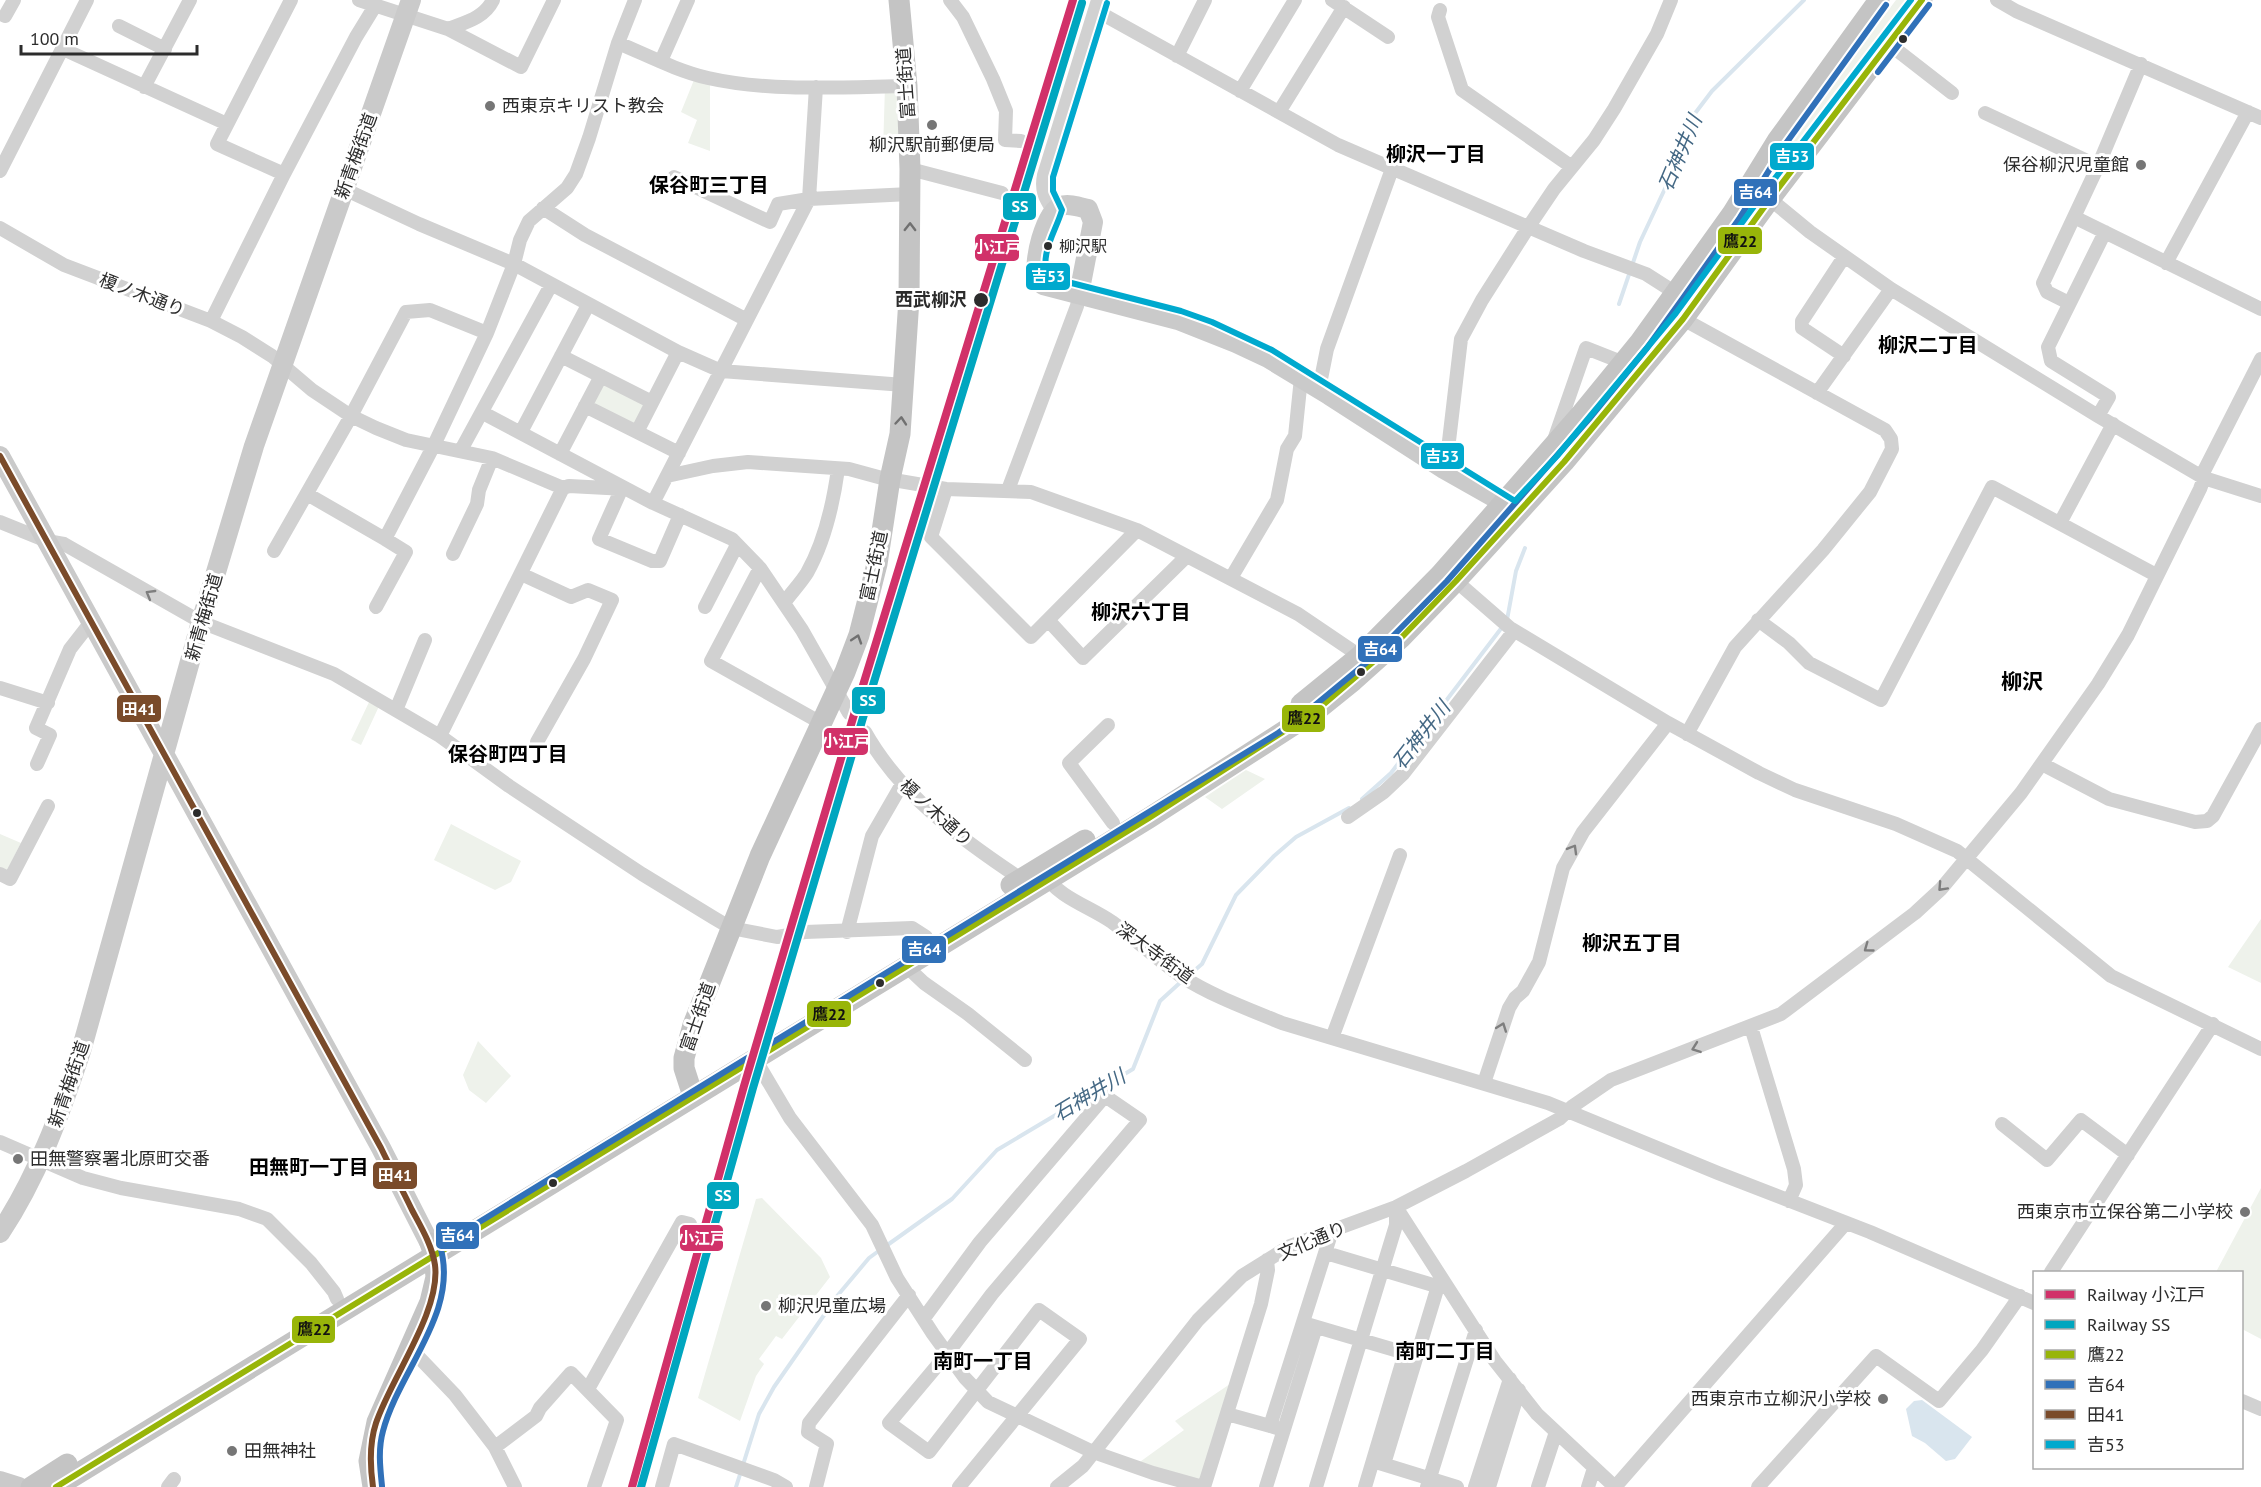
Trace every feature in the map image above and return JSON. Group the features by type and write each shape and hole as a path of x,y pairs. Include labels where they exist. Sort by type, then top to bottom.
{"main road":[{"name":"富士街道","path":"691,1089 684,1058 686,1045 769,837 837,694 859,635 877,564 890,479 900,434 909,294 910,169 907,86 899,0"},
{"path":"56,1487 81,1479 432,1249 691,1089 926,937 1021,879 1044,873 1277,737 1317,710 1353,681 1456,581 1617,360 1684,305 1777,141 1879,0"},
{"path":"691,1089 755,1059 906,966 1044,873 1113,823 1282,719 1360,656 1440,575 1564,462 1922,0"},
{"name":"新青梅街道","path":"0,1233 18,1207 63,1106 81,1051 201,622 254,446 408,8"},
{"path":"1079,294 1093,222 1088,209 1063,204 1053,210 1047,220 1039,250 1037,276 1043,285 1208,330 1268,358 1510,509"},
{"path":"0,456 381,1148 432,1249 436,1277 430,1302 377,1422 369,1461 373,1487"},
{"path":"31,1487 337,1299 432,1249"},
{"path":"0,1481 19,1487"}],"street":[{"path":"2,18 14,0"},
{"path":"0,171 87,0"},
{"path":"144,87 190,0"},
{"path":"284,174 217,144 291,0"},
{"path":"358,0 375,6 408,8 521,67 554,0"},
{"path":"448,29 479,17 489,9 493,0"},
{"path":"385,540 434,445 487,333 529,221 567,188 576,174 618,43 635,0"},
{"path":"661,61 688,0"},
{"path":"950,0 963,17 1006,111 1005,140 1021,141"},
{"path":"1177,56 1205,0"},
{"path":"1240,91 1294,0"},
{"path":"1444,468 1448,458 1461,339 1482,300 1529,226 1594,140 1614,109 1657,34 1671,0"},
{"path":"1997,0 2016,11 2255,115 2166,263"},
{"path":"1279,112 1338,3 1388,37"},
{"path":"1053,210 1042,187 1044,176 1097,5 1177,56 1338,145 1584,251 1638,271 1684,305 1817,393 1885,430 1891,439 1892,449 1870,492 1823,550 1735,647 1688,734"},
{"path":"211,321 284,174 356,37 375,6"},
{"path":"1440,10 1438,17 1462,90 1572,167"},
{"path":"119,26 165,49"},
{"path":"618,43 710,79 738,83 816,87 907,86"},
{"path":"1889,44 1952,93"},
{"path":"63,49 227,124"},
{"path":"2069,303 2047,292 2043,283 2098,166 2141,64"},
{"path":"653,503 809,199 816,87"},
{"path":"1985,113 2098,166"},
{"path":"910,169 1002,193"},
{"path":"1319,389 1327,349 1392,169"},
{"path":"674,177 770,222 777,204 809,199 910,194"},
{"path":"344,189 513,264 678,352 721,371 904,385"},
{"path":"1770,199 1844,257 1891,289 2098,416 2204,478 2261,496"},
{"path":"543,208 585,235 747,320"},
{"path":"2074,217 2261,309"},
{"name":"榎ノ木通り","path":"0,228 64,265 211,321 242,337 282,364 312,390 351,416 406,440 461,450 492,459 563,488"},
{"path":"2098,416 2109,396 2051,361 2048,347 2105,232"},
{"path":"1844,257 1802,321 1802,328 1844,356"},
{"path":"461,450 552,285"},
{"path":"1817,393 1891,289"},
{"path":"1008,490 1077,306 1079,294"},
{"path":"520,432 588,305"},
{"path":"274,551 351,416 406,312 430,310 487,333"},
{"path":"1550,450 1586,348 1617,360"},
{"path":"637,432 678,352"},
{"path":"561,356 652,402"},
{"name":"文化通り","path":"1057,1487 1083,1466 1198,1320 1242,1276 1290,1246 1396,1207 1527,1138 1569,1112 1573,1106 1611,1080 1781,1014 1915,913 1941,889 2042,764 2114,658 2261,359"},
{"path":"560,454 601,376"},
{"path":"1231,578 1276,500 1287,449 1295,436 1301,378"},
{"path":"585,406 679,453"},
{"path":"483,413 624,489 732,539 760,568 802,630 849,713"},
{"path":"2060,523 2113,424"},
{"path":"453,554 477,504 479,490 492,459"},
{"path":"667,476 694,469 748,462 849,469 946,489 1030,492 1137,530 1299,614 1360,656"},
{"path":"783,603 806,573 825,532 838,469"},
{"path":"440,736 563,488 579,486 624,489"},
{"path":"1758,620 1790,643 1809,663 1881,700 1992,487 2156,575"},
{"path":"624,489 599,539 652,561 660,561 680,515"},
{"path":"946,489 932,537 1031,637 1137,530"},
{"path":"307,494 406,552 376,607"},
{"path":"0,522 47,541 64,544 201,622 334,674 440,736 509,786 642,874 731,928 777,937"},
{"path":"705,607 736,545"},
{"path":"1048,621 1083,658 1187,556"},
{"path":"760,568 711,661 823,723"},
{"path":"521,574 571,597 588,590 612,600 584,658 537,742"},
{"path":"1456,581 1512,629 1688,734 1795,790 1896,824 1958,850 2111,976 2261,1049"},
{"path":"37,764 50,735 36,728 70,649 91,622"},
{"path":"1348,817 1384,792 1403,774 1512,629"},
{"path":"396,710 425,640"},
{"path":"0,688 48,703"},
{"path":"1668,723 1583,832 1563,867 1539,962 1527,984 1509,1008 1484,1083 1569,1112 1846,1223 2030,1300 1982,1350 1940,1401 1876,1356 1758,1487"},
{"path":"1108,725 1069,763 1113,823"},
{"path":"2042,764 2109,799 2195,822 2206,821 2213,816 2261,729"},
{"name":"榎ノ木通り","path":"865,732 876,752 902,784 953,833 1021,879"},
{"path":"847,932 872,836 902,784"},
{"path":"0,874 10,879 48,806"},
{"path":"1332,1038 1400,855"},
{"name":"深大寺街道","path":"1044,873 1058,890 1110,921 1185,978 1282,1023 1484,1083"},
{"path":"805,932 912,928 926,937"},
{"path":"906,966 1025,1060"},
{"path":"2052,1271 2213,1024"},
{"path":"1751,1027 1794,1169 1796,1185 1789,1201"},
{"path":"755,1059 790,1118 872,1225 897,1278 965,1378 988,1402 1093,1452 1153,1473 1204,1487 1262,1304 1268,1270 1267,1260"},
{"path":"924,1318 980,1242 1105,1096 1140,1120 992,1294 947,1354 890,1423 929,1452 1039,1310 1080,1339 959,1487"},
{"path":"2002,1124 2048,1160 2081,1120 2128,1155"},
{"path":"0,1142 83,1178 239,1209 267,1219 311,1263 337,1299"},
{"path":"1396,1207 1442,1284 1476,1330 1495,1361 1537,1414 1615,1487 1846,1223"},
{"path":"1316,1487 1396,1225 1396,1207"},
{"path":"588,1389 682,1222 690,1224"},
{"path":"1266,1487 1277,1428 1310,1325 1332,1231"},
{"path":"1326,1253 1442,1284"},
{"path":"1365,1487 1378,1463 1411,1355 1442,1284"},
{"path":"816,1487 827,1444 808,1432 809,1423 909,1295"},
{"path":"1310,1325 1411,1355"},
{"path":"1429,1483 1476,1330"},
{"path":"410,1348 455,1395 495,1447 515,1487"},
{"path":"495,1447 536,1416 540,1408 571,1373 617,1420 594,1487"},
{"path":"1475,1487 1510,1379"},
{"path":"1489,1487 1519,1390"},
{"path":"2243,1402 2261,1409"},
{"path":"1227,1414 1277,1428"},
{"path":"1538,1487 1556,1432"},
{"path":"662,1487 674,1444 752,1480 774,1480 786,1487"},
{"path":"1378,1463 1429,1483 1457,1487"},
{"path":"1588,1487 1594,1468"}],"shaded area":[{"path":"1896,0 1912,0 1761,196 1757,192 1810,114"},
{"path":"696,75 710,79 710,151 688,143 697,120 681,112"},
{"path":"885,86 904,86 907,152 883,151"},
{"path":"601,376 652,402 637,432 585,406"},
{"path":"371,698 381,702 361,745 351,740"},
{"path":"1246,770 1265,779 1222,809 1205,797"},
{"path":"451,824 521,861 511,882 495,890 434,860"},
{"path":"0,834 21,843 7,870 0,867"},
{"path":"2261,919 2261,983 2228,967"},
{"path":"478,1041 511,1076 486,1103 469,1090 463,1075"},
{"path":"2261,1188 2261,1339 2243,1330 2243,1271 2217,1271"},
{"name":"柳沢児童広場","path":"762,1198 821,1258 830,1277 782,1339 776,1336 759,1359 764,1364 756,1376 740,1421 698,1398 756,1199"},
{"path":"1233,1382 1201,1481 1137,1464 1184,1430 1175,1421"},
{"path":"1922,1400 1972,1437 1955,1459 1946,1461 1925,1443 1912,1436 1906,1409 1914,1401"}],"waterway":[{"name":"石神井川","path":"1619,304 1640,242 1669,180 1693,116 1712,91 1804,0"},
{"name":"石神井川","path":"1507,620 1516,571 1525,548"},
{"name":"石神井川","path":"1362,799 1391,773 1503,626"},
{"name":"石神井川","path":"1188,976 1202,964 1236,895 1296,837 1349,808"},
{"name":"石神井川","path":"886,1246 952,1199 997,1150 1133,1069 1160,1001 1183,980"},
{"name":"石神井川","path":"736,1487 759,1414 774,1387 838,1295 869,1258 880,1250"}],"tunnel":[{"path":"777,937 805,932"}],"rail line":[{"name":"小江戸","path":"632,1487 744,1086 853,718 1073,0"},
{"name":"SS","path":"641,1487 753,1088 862,721 1082,3"}],"transit line":[{"name":"吉53","path":"1107,3 1053,177 1053,191 1062,210 1047,251 1048,277 1181,311 1212,322 1272,350 1515,501 1557,456 1676,313 1763,194 1911,0"},
{"name":"鷹22","path":"56,1487 1149,818 1317,710 1401,638 1564,462 1683,319 1770,199 1922,0"},
{"name":"吉64","path":"382,1486 380,1451 383,1431 401,1386 435,1317 442,1294 444,1270 440,1246 1278,733 1366,663 1447,581 1589,419 1647,348 1739,219 1784,146 1886,5"},
{"name":"吉64","path":"1878,72 1929,5"},
{"name":"田41","path":"0,456 381,1148 431,1250 435,1265 435,1283 430,1303 423,1323 383,1405 372,1439 373,1487"}],"place":[{"name":"西東京キリスト教会","path":"490,106"},
{"name":"柳沢駅前郵便局","path":"932,125"},
{"name":"保谷柳沢児童館","path":"2141,165"},
{"name":"柳沢駅","path":"1048,246"},
{"name":"西武柳沢","path":"981,300"},
{"name":"田無警察署北原町交番","path":"18,1159"},
{"name":"西東京市立保谷第二小学校","path":"2245,1212"},
{"name":"柳沢児童広場","path":"766,1306"},
{"name":"西東京市立柳沢小学校","path":"1883,1399"},
{"name":"田無神社","path":"232,1451"}],"district":[{"name":"柳沢一丁目","path":"1436,154"},
{"name":"保谷町三丁目","path":"709,185"},
{"name":"柳沢二丁目","path":"1928,345"},
{"name":"柳沢六丁目","path":"1141,612"},
{"name":"柳沢","path":"2022,682"},
{"name":"保谷町四丁目","path":"508,754"},
{"name":"柳沢五丁目","path":"1632,943"},
{"name":"田無町一丁目","path":"309,1167"},
{"name":"南町二丁目","path":"1445,1351"},
{"name":"南町一丁目","path":"983,1361"}]}
